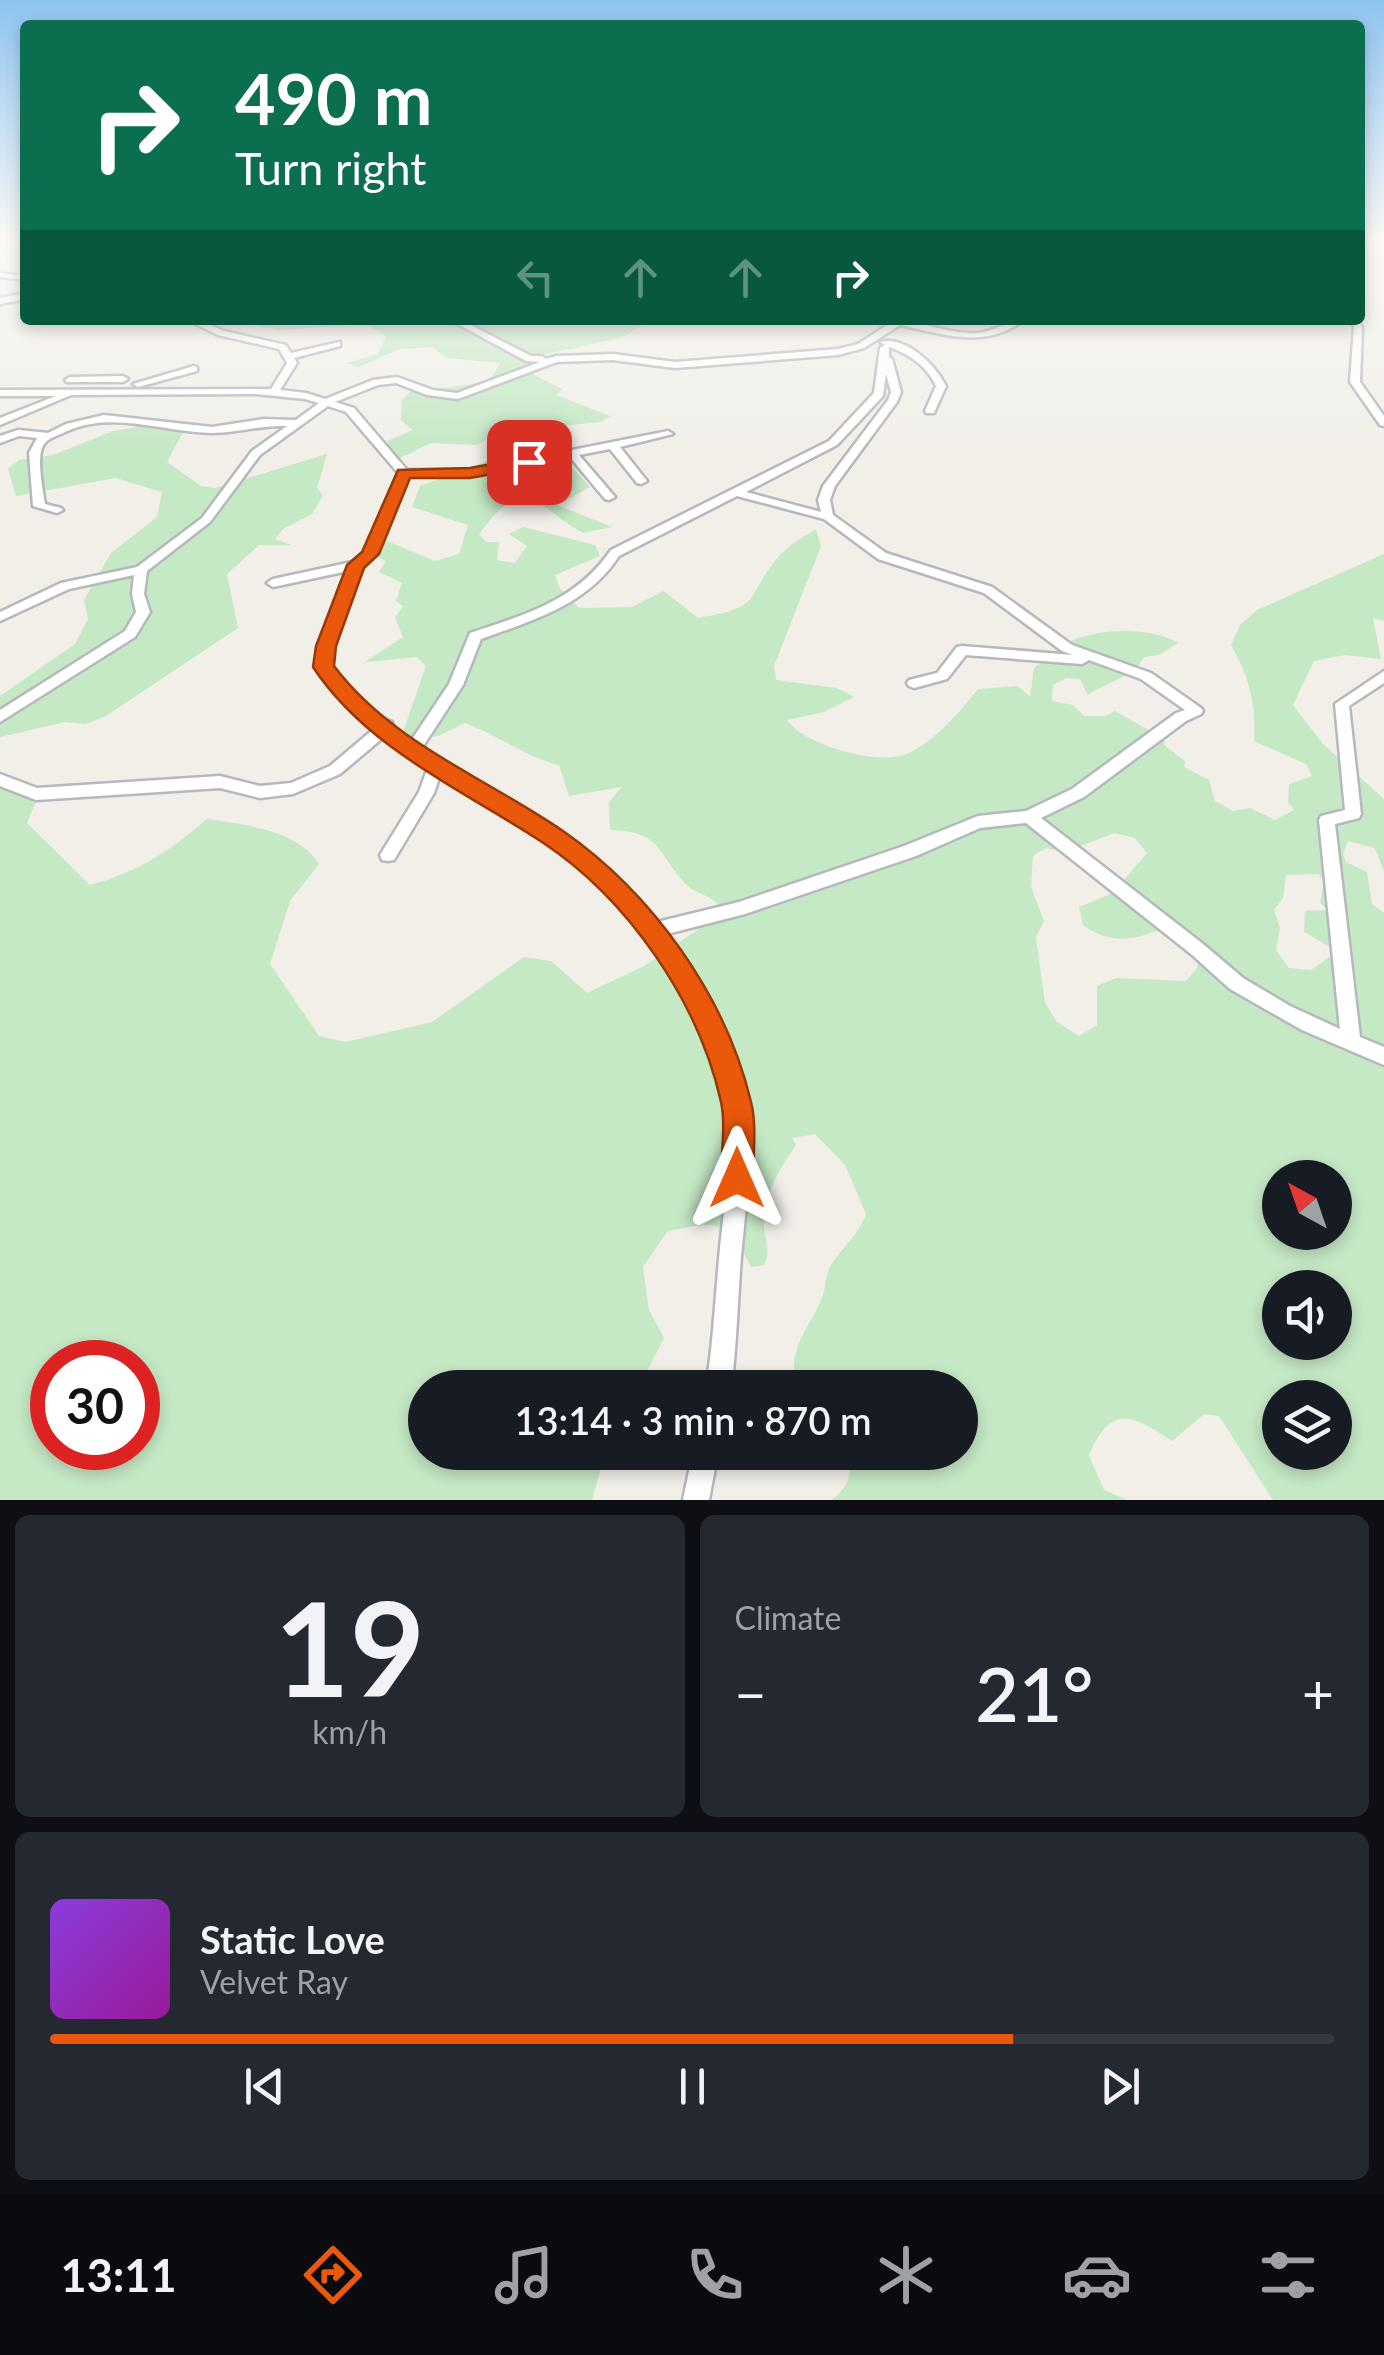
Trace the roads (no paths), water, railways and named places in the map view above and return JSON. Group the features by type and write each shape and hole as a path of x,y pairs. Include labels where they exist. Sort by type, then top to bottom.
{"street":[{"path":"203,325 221,333 273,343 290,356 292,362 274,392"},
{"path":"464,325 529,359 592,356 657,364 707,364 838,352 883,342 934,368 940,386 930,410"},
{"path":"412,751 456,685 475,636 555,607 603,578 616,553 832,443 879,394 883,342 897,325"},
{"path":"915,325 951,335 998,336 1013,325"},
{"path":"1357,325 1355,382 1384,423"},
{"path":"828,517 824,500 829,486 890,409 896,392 883,342"},
{"path":"290,356 337,344"},
{"path":"0,617 79,582 141,570 206,520 246,460 329,401 392,379 431,393 458,396 556,359"},
{"path":"0,422 57,398 148,382 194,369"},
{"path":"22,390 76,380 123,378"},
{"path":"0,392 274,392 329,401 350,410 404,473 470,473 668,434"},
{"path":"0,440 18,433 50,436 104,418 212,430 300,423"},
{"path":"224,435 251,425"},
{"path":"50,436 34,453 36,486 38,506 57,510"},
{"path":"613,445 640,481"},
{"path":"574,454 609,497"},
{"path":"274,583 356,565 370,554 404,473"},
{"path":"650,930 739,909 910,851 978,822 1029,817 1078,793 1181,717 1196,711 1169,690 1116,662 1067,648 988,590 882,556 828,517 738,492"},
{"path":"356,565 326,646 324,667 339,688 388,726 412,751 555,838 603,879 679,967 706,1020 737,1105 737,1178 720,1370"},
{"path":"0,717 130,634 143,612 138,594 141,570"},
{"path":"914,682 942,676 962,650 1116,662"},
{"path":"1170,675 1177,700"},
{"path":"1351,1043 1327,820 1353,814 1342,704 1384,676"},
{"path":"0,780 36,794 220,782 260,792 292,788 335,770 388,726"},
{"path":"388,854 426,792 436,765"},
{"path":"1029,817 1197,949 1219,974 1351,1043 1384,1056"},
{"path":"696,1500 702,1470"}]}
